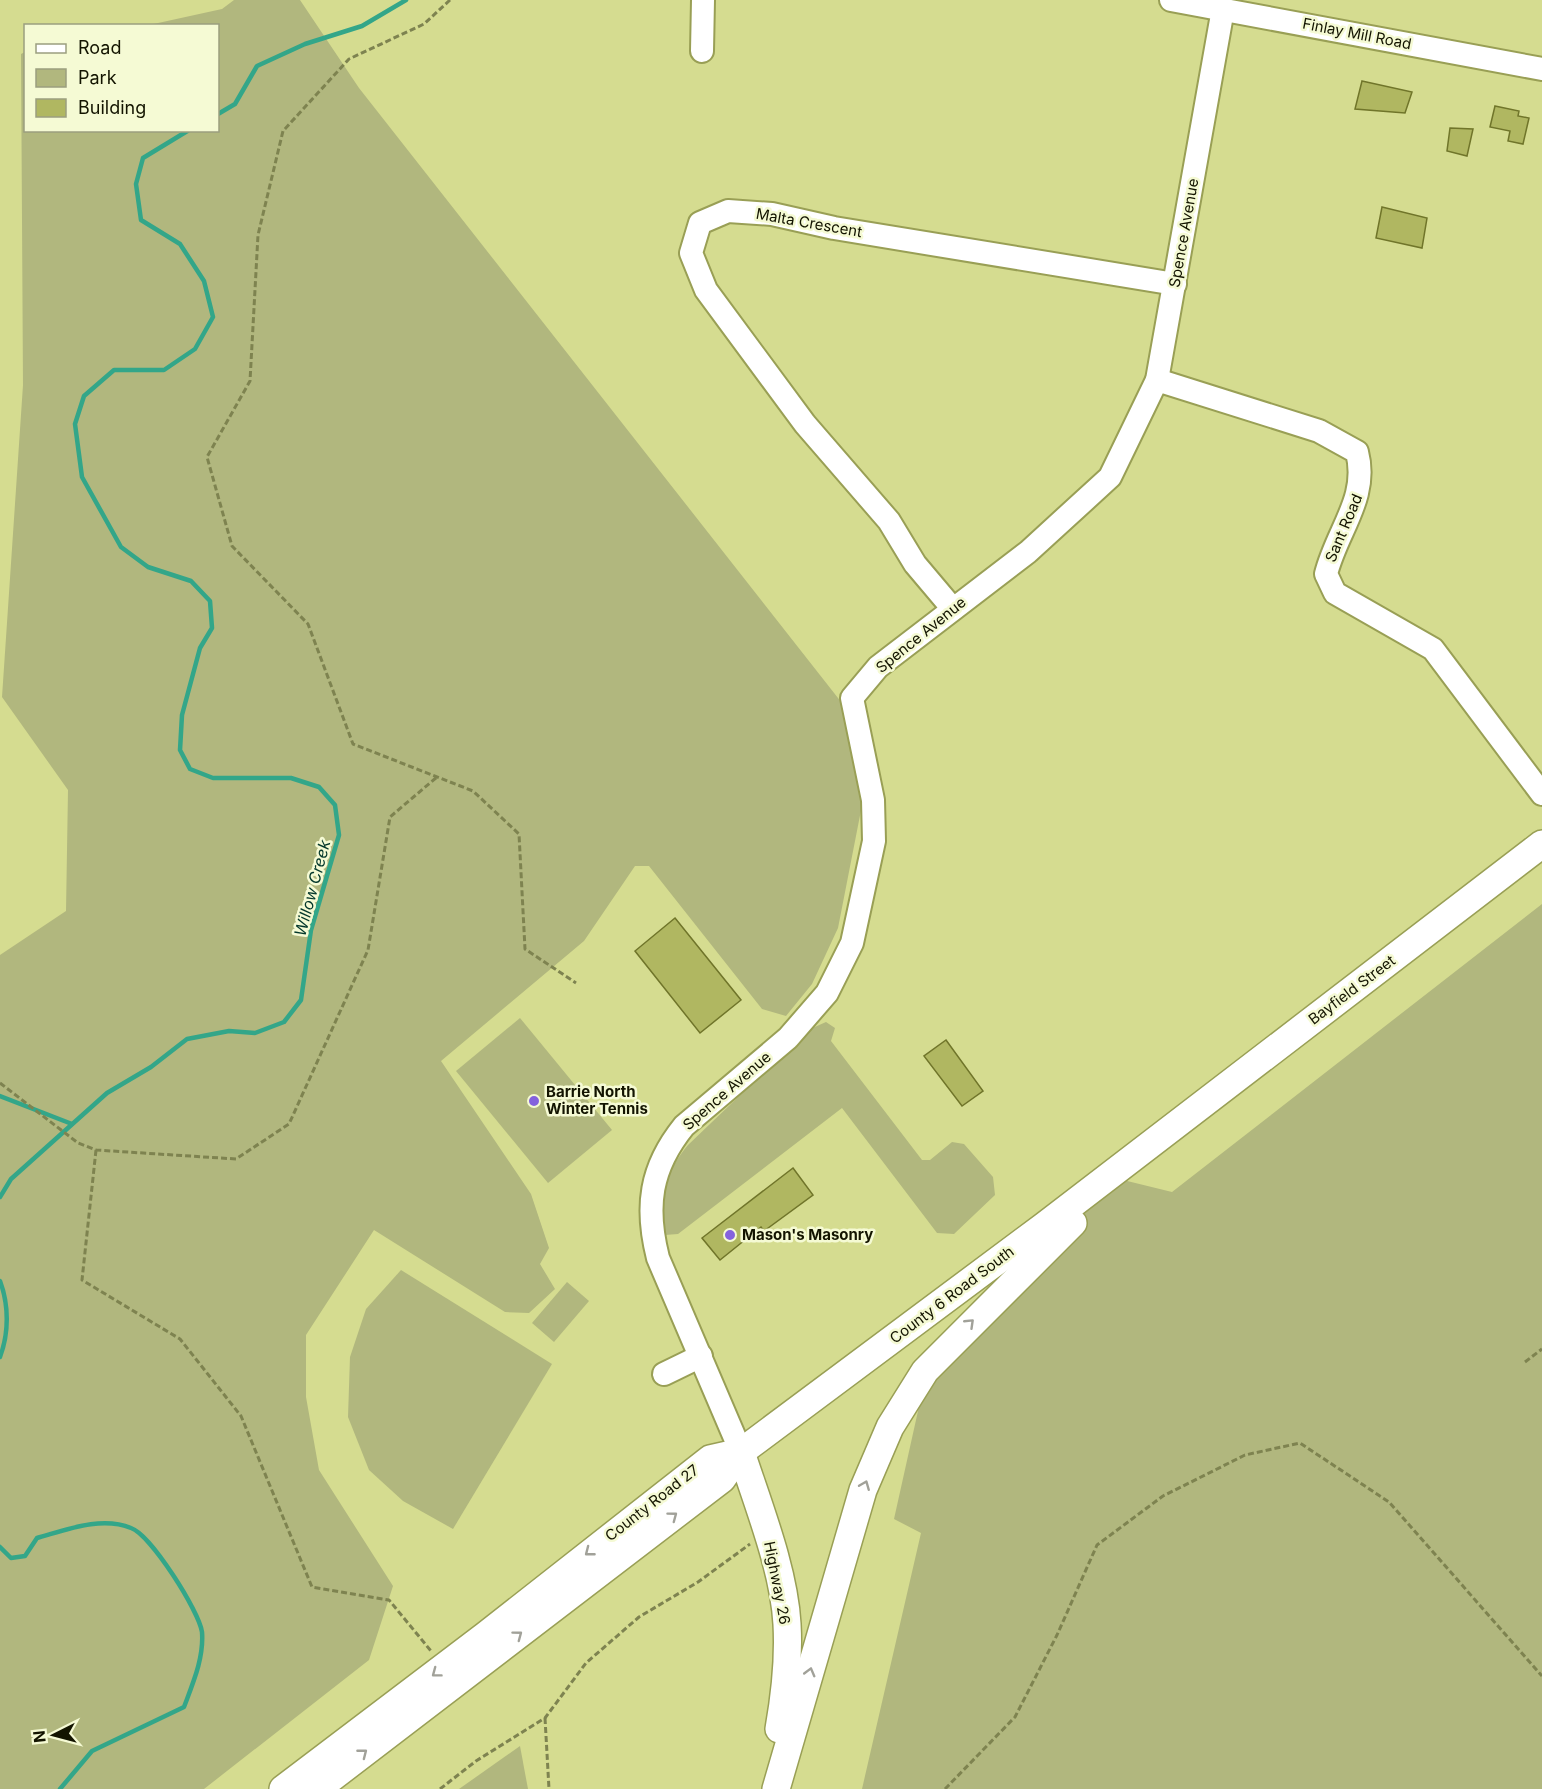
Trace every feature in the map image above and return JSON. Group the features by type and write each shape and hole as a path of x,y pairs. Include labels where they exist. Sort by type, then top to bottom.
{"main road":[{"name":"Bayfield Street","path":"1162,1135 1542,844"},
{"name":"County 6 Road South","path":"741,1452 1162,1135"},
{"path":"776,1789 831,1593 863,1490 890,1426 925,1371 957,1336 1162,1135"},
{"name":"Highway 26","path":"741,1452 768,1536 787,1624 784,1699 768,1789"},
{"name":"County Road 27","path":"283,1789 710,1459 741,1452"},
{"name":"County Road 27","path":"317,1789 722,1479 741,1452"}],"street":[{"path":"702,51 704,0"},
{"name":"Finlay Mill Road","path":"1172,0 1542,69"},
{"name":"Spence Avenue","path":"741,1452 658,1258 652,1235 651,1210 659,1165 670,1143 684,1126 788,1038 827,993 852,943 874,841 873,800 852,698 878,667 1028,552 1110,477 1157,380 1223,9"},
{"name":"Malta Crescent","path":"953,609 915,564 889,520 805,424 706,290 691,253 700,223 728,211 772,214 845,230 1175,284"},
{"name":"Sant Road","path":"1157,380 1319,431 1357,452 1362,469 1361,488 1330,556 1326,574 1335,593 1433,649 1542,794"},
{"path":"664,1374 701,1356"}],"path":[{"path":"450,0 424,24 349,59 283,131 258,235 250,381 207,457 232,546 308,624 353,744 473,791 519,834 525,949 576,983"},
{"path":"0,1083 78,1143 96,1150 236,1159 289,1124 368,950 390,817 437,777"},
{"path":"96,1150 82,1280 180,1340 241,1416 312,1587 388,1600 445,1666"},
{"path":"1525,1362 1542,1348"},
{"path":"945,1789 1015,1717 1057,1635 1097,1545 1163,1496 1245,1455 1300,1443 1389,1502 1542,1676"},
{"path":"440,1789 476,1761 545,1718 586,1663 639,1617 698,1582 746,1546 768,1536"},
{"path":"545,1718 549,1789"}],"green space":[{"path":"234,0 300,0 359,88 849,712 864,795 838,928 812,984 786,1016 762,1009 649,866 635,866 584,941 441,1061 531,1194 549,1248 540,1264 555,1289 529,1313 505,1312 374,1230 306,1335 306,1397 319,1470 393,1586 369,1660 204,1789 0,1789 0,955 66,911 68,790 2,697 23,385 21,54 24,52 24,132 219,132 219,24 154,24 222,9"},
{"path":"1542,904 1542,1789 862,1789 921,1533 894,1519 932,1348 976,1299 1115,1178 1172,1192"},
{"name":"Barrie North Winter Tennis","path":"520,1018 612,1130 548,1183 456,1071"},
{"path":"826,1022 835,1028 831,1041 922,1160 930,1160 952,1142 964,1144 993,1177 995,1195 954,1234 937,1233 842,1108 678,1234 665,1235 663,1197 665,1187 673,1166 688,1145 808,1030"},
{"path":"401,1270 552,1364 453,1529 403,1501 369,1470 348,1417 350,1357 366,1309"},
{"path":"567,1282 589,1301 554,1342 532,1323"},
{"path":"520,1746 528,1789 459,1789"}],"building":[{"path":"1362,81 1412,92 1405,113 1355,109"},
{"path":"1495,106 1519,111 1518,116 1529,118 1523,144 1508,141 1510,131 1490,127"},
{"path":"1450,128 1473,129 1467,156 1447,151"},
{"path":"1382,207 1427,218 1422,248 1376,238"},
{"path":"675,918 741,1000 700,1033 635,951"},
{"path":"946,1040 983,1091 962,1106 924,1056"},
{"path":"793,1168 813,1195 764,1231 761,1227 720,1260 702,1238"}],"waterway":[{"name":"Willow Creek","path":"219,113 235,104 257,66 305,44 362,26 406,0"},
{"name":"Willow Creek","path":"0,1197 11,1179 107,1093 151,1067 187,1039 229,1031 255,1033 284,1022 301,1000 311,930 339,835 335,805 319,787 291,778 213,778 190,769 180,750 182,715 200,648 212,628 210,601 191,581 148,567 121,547 82,477 75,424 84,396 114,370 164,370 195,349 213,317 204,281 180,244 141,220 136,184 143,158 186,132"},
{"path":"0,1096 72,1124"},
{"name":"Willow Creek","path":"0,1281 7,1319 0,1357"},
{"name":"Willow Creek","path":"0,1547 11,1558 25,1556 37,1538 72,1528 108,1523 131,1528 150,1544 173,1575 192,1608 202,1632 200,1661 184,1707 92,1751 60,1789"}],"place":[{"name":"Barrie North Winter Tennis","path":"534,1101"},
{"name":"Mason's Masonry","path":"730,1235"}]}
